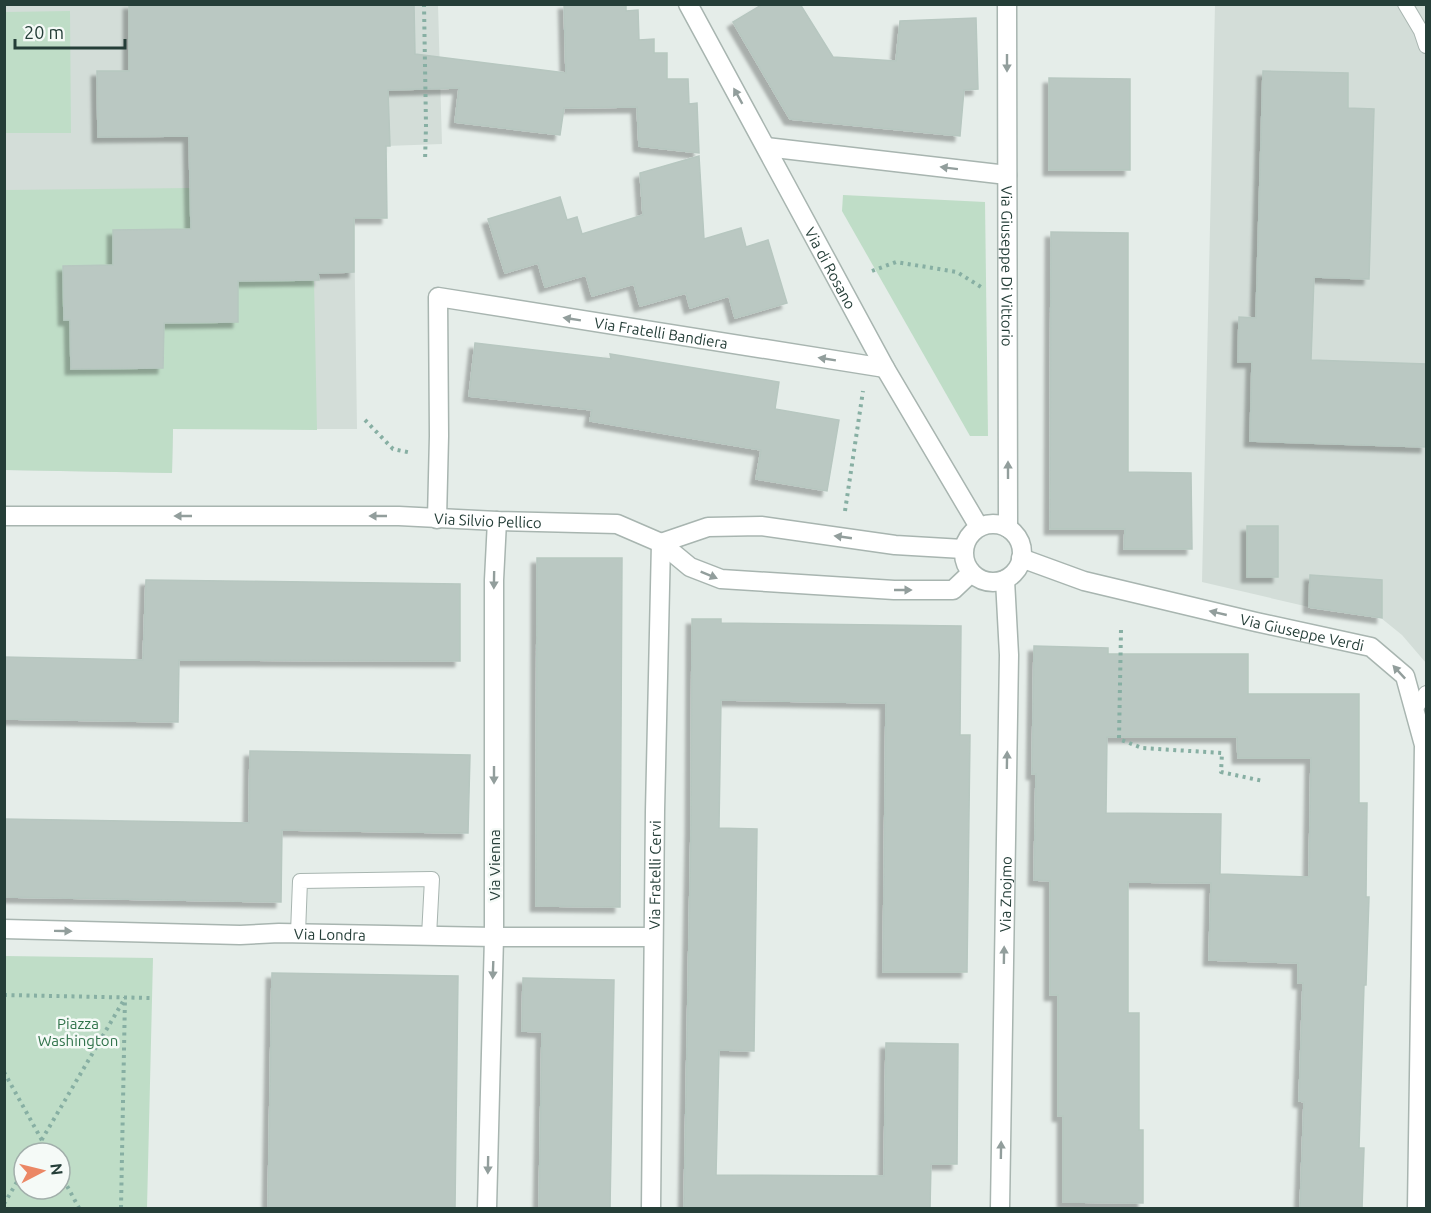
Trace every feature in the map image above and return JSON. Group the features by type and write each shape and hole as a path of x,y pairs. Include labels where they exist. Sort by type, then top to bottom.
{"street":[{"name":"Via di Rosano","path":"688,4 885,368 979,527"},
{"name":"Via Giuseppe Di Vittorio","path":"1007,4 1008,528"},
{"path":"766,147 1007,175"},
{"name":"Via Fratelli Bandiera","path":"437,519 438,297 885,368"},
{"name":"Via Silvio Pellico","path":"4,516 399,516 617,524 662,543 690,567 721,579 894,590 952,590 971,573"},
{"name":"Via Vienna","path":"487,1209 494,936 496,521"},
{"path":"994,524 1008,528 1021,547 1018,568 1005,580 986,582 978,579 971,573 965,562 963,549 970,534 979,527 994,524"},
{"path":"662,543 708,528 761,526 895,545 963,549"},
{"name":"Via Fratelli Cervi","path":"651,1209 653,937 662,543"},
{"name":"Via Giuseppe Verdi","path":"1021,558 1103,586 1371,647 1405,676 1424,745 1417,1209"},
{"name":"Via Znojmo","path":"1000,1209 1008,655 1005,580"},
{"name":"Via Londra","path":"4,929 240,935 298,933 653,937"}],"lane":[{"path":"1406,4 1421,31 1426,46"},
{"path":"1414,711 1426,693"},
{"path":"298,933 300,881 432,879 429,936"}],"path":[{"path":"424,4 425,161"},
{"path":"872,271 896,262 957,272 982,288"},
{"path":"844,512 864,383"},
{"path":"365,420 393,449 415,454"},
{"path":"1121,630 1119,740 1142,748 1222,753 1221,772 1263,781"},
{"path":"4,995 152,998"},
{"path":"42,1140 125,997"},
{"path":"121,1209 125,997"},
{"path":"4,1072 42,1140"},
{"path":"4,1204 12,1190"}],"shaded area":[{"path":"5,5 438,5 442,144 386,146 387,218 354,219 357,429 173,429 172,473 5,470"},
{"path":"1215,5 1426,5 1426,663 1402,635 1381,618 1309,607 1202,582"}],"green space":[{"path":"70,11 71,133 5,133 5,12"},
{"path":"190,188 191,229 114,230 113,265 63,266 64,320 70,320 71,368 163,368 164,323 238,322 238,281 314,280 317,430 173,429 172,473 5,470 5,190"},
{"path":"843,195 985,202 988,436 970,436 842,211"},
{"name":"Piazza Washington","path":"5,956 153,958 147,1208 5,1208"}],"building":[{"path":"129,4 414,4 415,54 566,73 564,4 626,4 626,11 638,10 639,40 654,39 654,53 667,53 667,79 688,79 689,104 697,103 699,153 639,146 637,107 564,108 560,135 455,122 459,88 388,90 390,146 386,146 387,218 354,218 354,272 318,273 319,280 238,281 238,322 164,323 163,368 71,369 70,320 64,320 63,266 113,265 113,230 191,229 189,136 98,137 97,71 129,71"},
{"path":"763,4 800,4 833,57 896,61 900,21 976,18 978,89 964,90 960,136 790,119 733,22"},
{"path":"1263,71 1348,73 1348,108 1374,109 1369,279 1314,277 1311,360 1426,364 1426,447 1250,441 1252,362 1238,362 1239,317 1256,318"},
{"path":"1049,78 1130,79 1130,170 1049,170"},
{"path":"699,156 704,239 741,228 746,247 768,240 787,303 735,318 729,296 690,308 686,293 640,306 634,284 592,296 586,275 545,287 538,263 505,273 488,219 560,197 567,220 577,217 582,234 643,215 640,173"},
{"path":"1051,232 1128,233 1128,472 1191,473 1192,549 1124,549 1125,529 1050,529"},
{"path":"475,343 611,359 610,354 779,382 775,409 839,420 827,491 756,479 761,450 590,421 592,410 469,396"},
{"path":"1247,526 1278,526 1278,577 1247,577"},
{"path":"537,558 622,558 620,907 536,906"},
{"path":"1310,575 1382,580 1382,618 1309,607"},
{"path":"146,580 460,584 460,661 179,660 178,722 4,719 4,657 143,660"},
{"path":"692,619 721,619 721,623 961,626 960,735 970,735 967,972 883,972 886,703 721,700 719,828 757,829 754,1051 719,1050 716,1175 884,1176 886,1043 958,1044 957,1164 931,1164 930,1209 684,1209 691,828"},
{"path":"1034,646 1108,648 1108,654 1248,654 1248,694 1359,694 1359,803 1367,803 1366,897 1369,897 1359,1148 1364,1148 1362,1209 1300,1209 1304,1102 1299,1101 1303,983 1298,983 1298,963 1209,960 1211,883 1128,882 1128,1013 1139,1013 1139,1130 1143,1130 1143,1203 1063,1202 1063,1116 1058,1116 1058,995 1050,995 1050,881 1034,880 1036,774 1032,774","holes":["1107,737 1237,737 1238,758 1311,758 1309,877 1220,874 1221,814 1106,813"]},
{"path":"250,751 470,755 468,833 282,830 281,902 4,897 4,819 249,823"},
{"path":"272,973 458,976 455,1209 268,1209"},
{"path":"523,978 614,980 610,1209 539,1209 542,1032 522,1031"}]}
